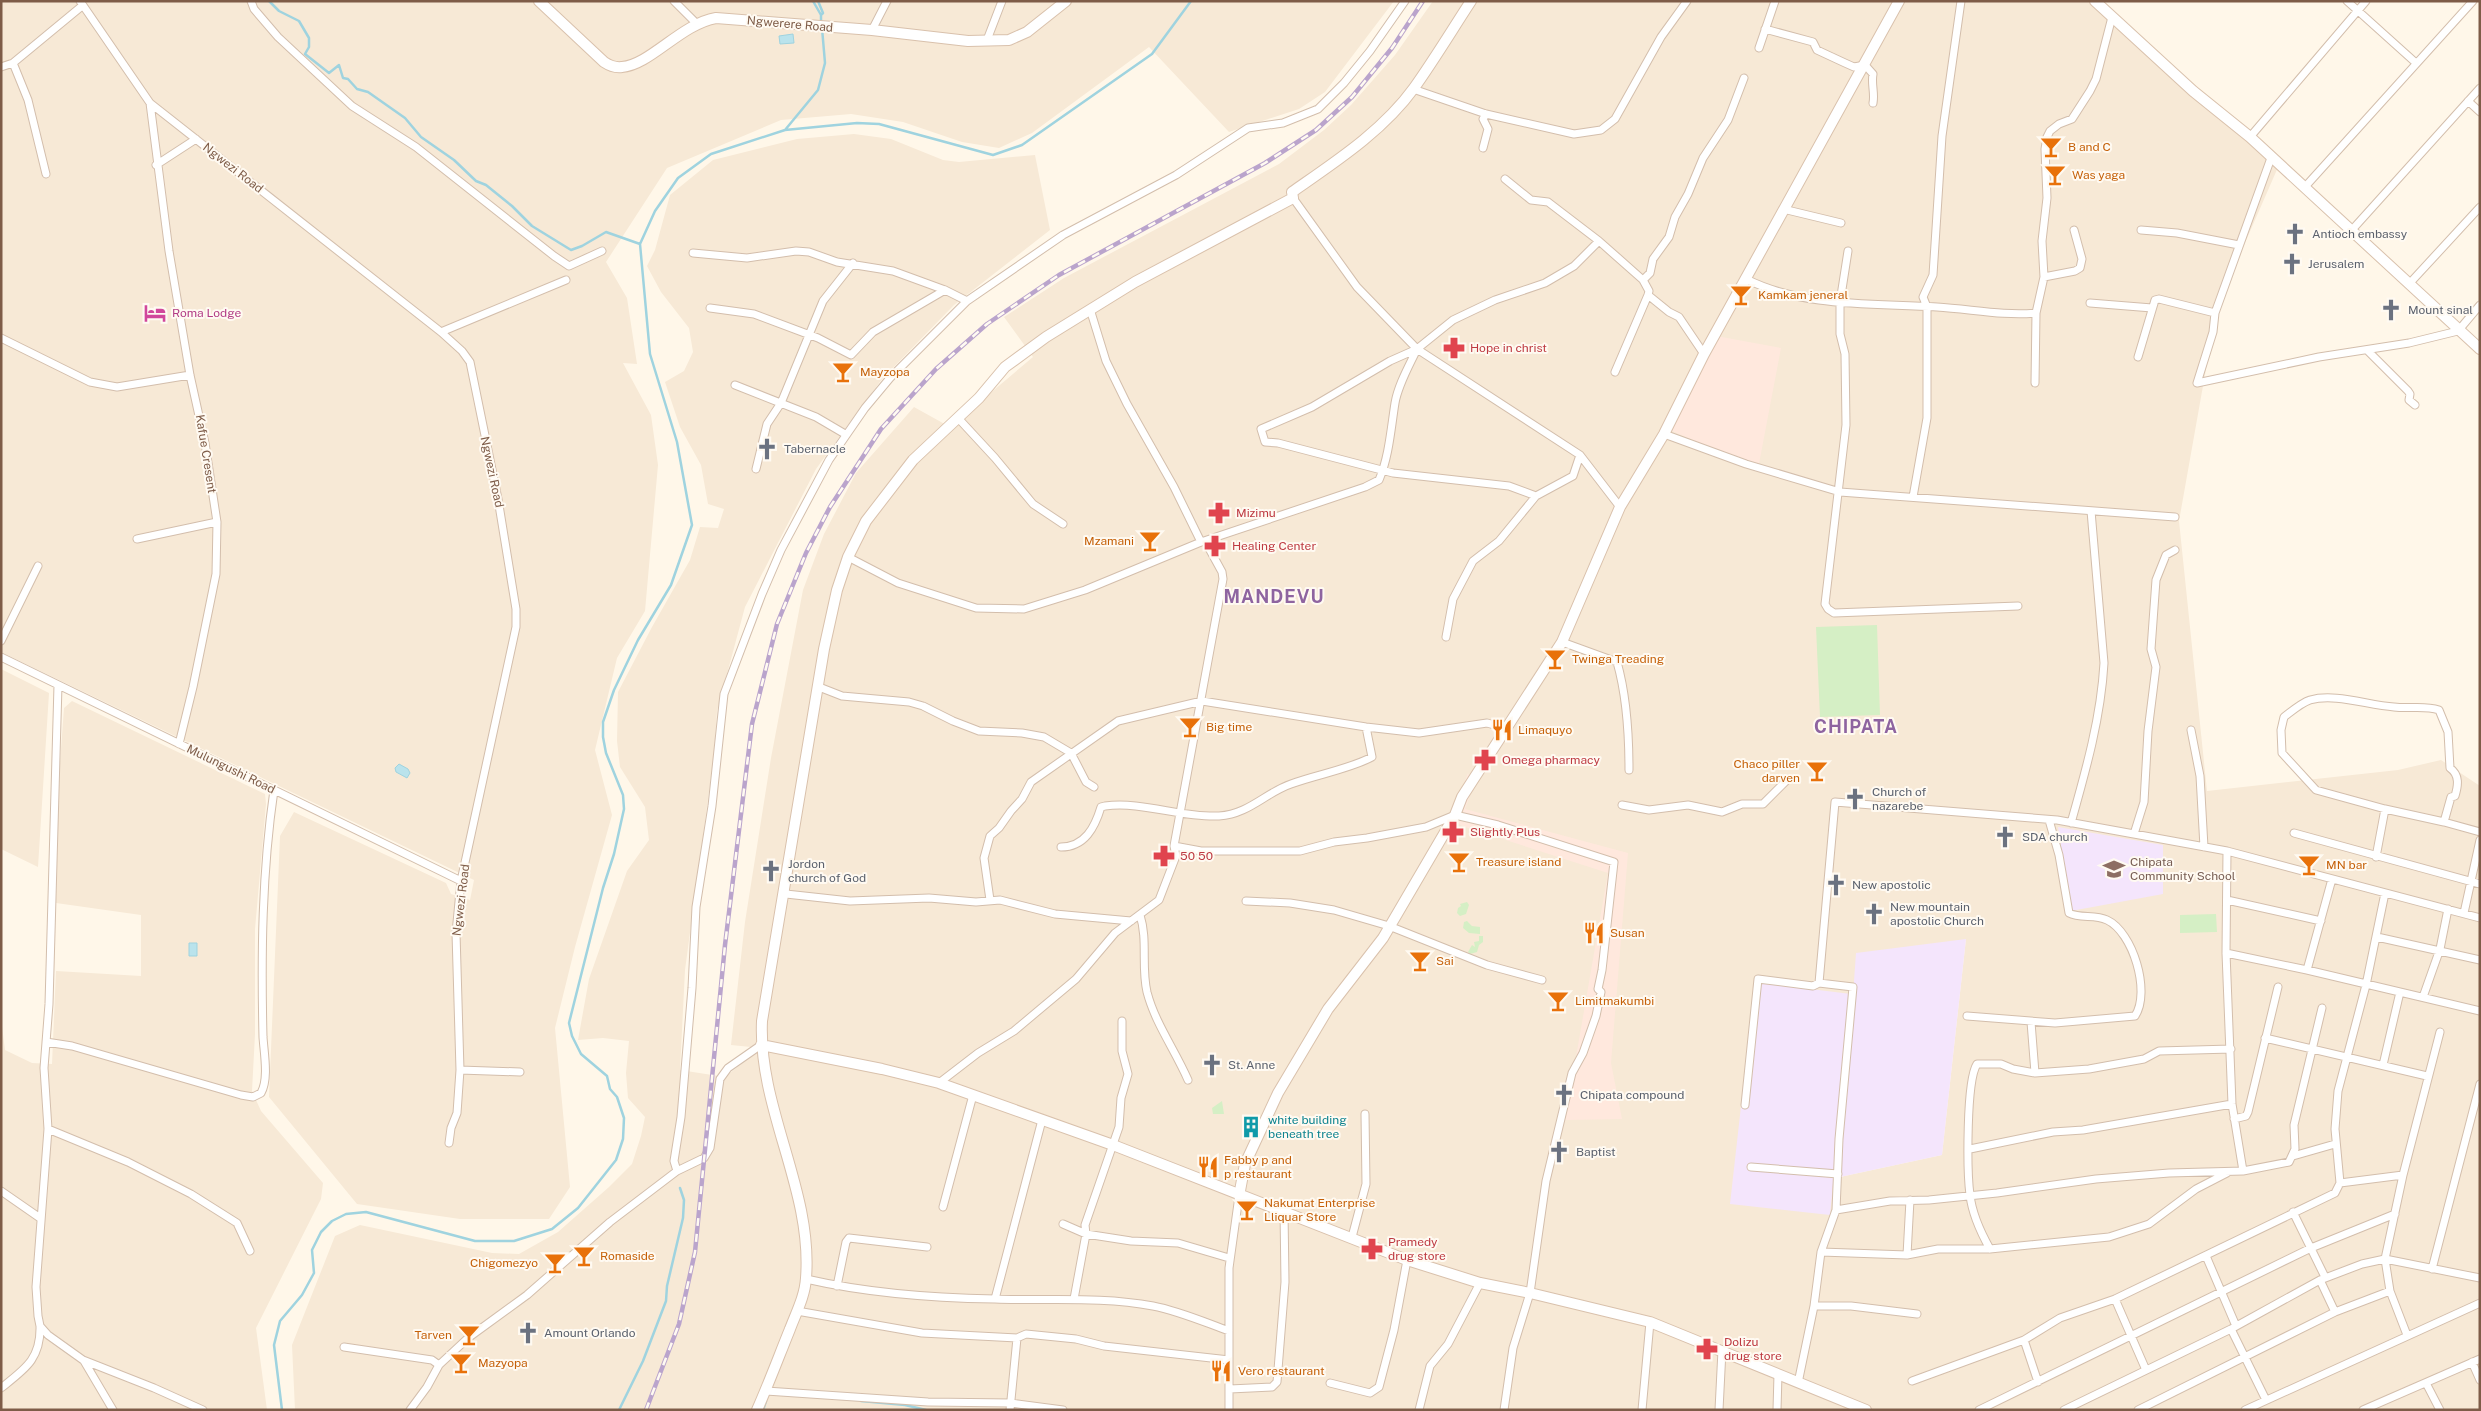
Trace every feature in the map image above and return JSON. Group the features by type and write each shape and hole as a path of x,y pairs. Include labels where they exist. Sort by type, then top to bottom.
{"street":[{"path":"251,1 254,9 278,37 352,106 416,147 554,256 569,266 602,251"},
{"name":"Ngwerere Road","path":"539,1 604,62 612,67 629,66 697,24 716,18 872,30 968,41 1009,40 1027,32 1066,1"},
{"path":"674,1 697,24"},
{"path":"872,30 887,1"},
{"path":"987,40 1002,1"},
{"path":"676,1171 674,1161 681,1117 692,988 696,907 712,806 724,694 781,550 845,434 890,378 968,301 1063,235 1176,175 1248,128 1283,123 1318,109 1344,84 1370,51 1404,1"},
{"path":"1471,1 1413,89 1376,128 1348,153 1292,192 1293,198 1358,287 1417,349 1580,455 1620,507"},
{"path":"1413,89 1486,114 1574,134 1601,130 1615,119 1661,37 1687,1"},
{"path":"1759,48 1775,1"},
{"path":"1229,1410 1229,1258 1245,1164 1278,1093 1328,1010 1389,926 1455,815 1462,797 1562,642 1620,507 1664,434 1704,354 1899,1"},
{"path":"1913,497 1927,418 1927,307 1923,297 1933,275 1942,136 1961,1"},
{"path":"2095,1 2193,91 2250,137 2458,331 2480,349"},
{"path":"2347,1 2416,64"},
{"path":"2250,137 2366,1"},
{"path":"2304,188 2473,1"},
{"path":"1,67 13,63 81,3"},
{"name":"Ngwezi Road","path":"81,3 150,103 441,332 462,350 470,362 498,499 516,609 516,627 461,881 456,933 460,1070 457,1113 451,1128 449,1143"},
{"path":"2034,383 2036,313 2044,277 2042,242 2047,198 2045,149 2047,137 2050,131 2059,124 2072,119 2090,92 2096,79 2112,17"},
{"path":"1765,29 1812,42 1817,50 1854,67 1864,65"},
{"path":"13,63 28,100 46,174"},
{"path":"1864,65 1873,74 1872,80 1875,92 1873,103"},
{"path":"1643,280 1650,273 1653,259 1668,237 1675,216 1688,194 1702,158 1728,120 1744,78"},
{"path":"2351,231 2480,88"},
{"path":"2468,101 2480,112"},
{"name":"Kafue Cresent","path":"150,103 156,165 190,376 201,422 217,522 216,574 195,679 179,744"},
{"path":"1483,148 1488,129 1483,119 1486,114"},
{"path":"156,165 196,139"},
{"path":"2271,158 2215,312 2214,332 2197,383 2319,357 2368,351 2458,331 2480,306"},
{"path":"1505,179 1531,200 1548,202 1599,241 1643,280 1649,291 1648,295 1615,372"},
{"path":"757,1410 797,1311 806,1279 806,1244 799,1202 761,1045 762,1021 783,886 831,616 848,557 866,521 913,460 979,398 1005,367 1046,337 1134,282 1293,198"},
{"path":"2409,284 2480,207"},
{"path":"1783,209 1842,223"},
{"path":"2044,277 2075,271 2080,268 2082,259 2074,230"},
{"path":"2141,230 2177,233 2239,245"},
{"path":"1536,496 1509,486 1436,479 1383,470 1278,442 1265,442 1261,429 1268,424 1312,407 1390,361 1417,349 1453,320 1495,300 1545,283 1574,266 1599,241"},
{"path":"693,253 747,258 796,251 809,252 837,262 853,263 893,271 945,290 968,301"},
{"path":"1848,251 1840,302 1840,334 1845,354 1846,425 1840,492 1825,604 1828,610 1834,613 2018,606"},
{"path":"756,469 767,424 781,403 823,301 853,263"},
{"path":"1746,279 1787,295 1840,302 1993,313 2036,313"},
{"path":"441,332 566,280"},
{"path":"710,308 754,314 810,334 851,355 873,332 945,290"},
{"path":"1648,295 1669,312 1679,317 1704,354"},
{"path":"2138,357 2155,300 2159,299 2215,312"},
{"path":"2090,303 2152,308"},
{"path":"939,1083 978,1053 1014,1031 1076,979 1115,932 1159,900 1176,856 1174,846 1224,580 1222,572 1203,542 1118,387 1106,361 1090,309"},
{"path":"1,338 90,382 99,384 117,387 190,376"},
{"path":"848,557 898,583 976,608 1024,609 1086,590 1203,542 1365,487 1379,480 1394,421 1395,402 1417,349"},
{"path":"2368,351 2408,391 2410,394 2409,400 2415,405"},
{"path":"735,385 816,417 845,434"},
{"path":"958,418 1033,504 1063,524"},
{"path":"1664,434 1746,464 1840,492 2175,517"},
{"path":"1446,637 1453,598 1474,561 1499,541 1536,496 1573,476 1580,455"},
{"path":"2071,823 2089,759 2104,663 2091,511"},
{"path":"137,539 217,522"},
{"path":"2134,834 2144,802 2148,731 2156,667 2152,649 2156,580 2166,555 2175,550"},
{"path":"1,641 38,566"},
{"path":"1562,642 1617,662 1623,682 1624,703 1629,728 1629,770"},
{"name":"Mulungushi Road","path":"1,657 461,881"},
{"path":"1,1388 25,1369 34,1358 40,1339 36,1288 48,1129 44,1068 58,685"},
{"path":"819,687 842,696 923,706 979,731 1000,730 1040,736 1064,746 1071,753 1086,782 1094,787"},
{"path":"2444,822 2448,804 2451,797 2455,796 2458,783 2455,771 2450,768 2448,732 2440,710 2430,707 2395,708 2360,704 2335,697 2308,701 2284,717 2281,730 2282,753 2316,790 2480,832"},
{"path":"990,900 984,858 990,836 999,828 1011,810 1022,800 1031,782 1118,721 1202,701 1419,734 1487,723 1506,728"},
{"path":"1061,847 1074,845 1085,839 1094,826 1101,807 1133,805 1180,814 1233,815 1290,784 1369,758 1372,756 1366,727"},
{"path":"2191,730 2200,776 2204,847"},
{"path":"1622,805 1649,810 1688,804 1722,812 1742,804 1763,804 1788,779"},
{"path":"46,1042 72,1046 241,1095 253,1097 261,1093 264,1072 261,963 262,910 267,844 274,790"},
{"path":"1819,983 1835,802 2049,820 2134,834 2227,851 2480,918"},
{"path":"2376,857 2385,809"},
{"path":"1174,846 1201,851 1300,851 1334,842 1426,827 1455,815 1498,825 1614,862 1602,970 1598,989 1601,992 1596,1016 1583,1052 1572,1073 1546,1181 1530,1293 1513,1348 1504,1410"},
{"path":"1966,1016 2055,1023 2136,1016 2140,1010 2141,977 2136,961 2128,944 2112,922 2105,918 2069,913 2059,855 2049,820"},
{"path":"2294,833 2342,845 2356,852 2480,884"},
{"path":"2464,913 2480,840"},
{"path":"2227,851 2226,953 2232,1104 2243,1171"},
{"path":"2307,970 2332,879"},
{"path":"783,886 786,894 832,901 880,902 929,898 976,902 990,900 1007,901 1044,912 1131,921"},
{"path":"1912,1380 2024,1340 2060,1318 2115,1299 2335,1193 2340,1183 2336,1144 2338,1091 2366,985 2385,893"},
{"path":"2228,900 2320,922"},
{"path":"1246,901 1290,903 1334,910 1389,926 1486,965 1542,980"},
{"path":"2423,997 2440,950 2448,909"},
{"path":"1140,915 1145,934 1147,989 1154,1015 1188,1080"},
{"path":"2377,938 2480,960"},
{"path":"2226,953 2480,1011"},
{"path":"1745,1106 1758,979 1813,986 1819,983 1853,987 1836,1210 1822,1252 1814,1306 1798,1383"},
{"path":"2234,1119 2246,1116 2248,1112 2278,986"},
{"path":"2383,1065 2400,992"},
{"path":"1836,1210 1890,1201 1970,1195 2169,1173 2243,1171 2289,1162 2293,1156 2294,1125 2314,1049 2322,1008"},
{"path":"1074,1299 1086,1234 1085,1224 1119,1127 1121,1098 1128,1074 1122,1051 1122,1021"},
{"path":"2032,1022 2035,1073"},
{"path":"2406,1335 2390,1292 2385,1258 2427,1076 2440,1032"},
{"path":"2265,1038 2427,1076"},
{"path":"410,1410 427,1387 439,1365 468,1338 527,1295 603,1228 676,1171 704,1158 710,1148 718,1088 723,1073 761,1045 882,1069 939,1083 1113,1145 1239,1196 1284,1211 1407,1260 1480,1283 1650,1322 1866,1410"},
{"path":"1990,1249 1979,1227 1970,1195 1968,1124 1975,1066 1982,1063 2001,1064 2013,1069 2035,1073 2089,1069 2144,1059 2159,1051 2231,1049"},
{"path":"460,1070 520,1072"},
{"path":"2432,1269 2480,1084"},
{"path":"943,1207 973,1095"},
{"path":"1970,1149 2053,1132 2083,1130 2232,1104"},
{"path":"1352,1238 1366,1184 1366,1114"},
{"path":"995,1300 1042,1120"},
{"path":"48,1129 128,1162 192,1194 237,1223 250,1251"},
{"path":"2293,1156 2336,1144"},
{"path":"1750,1167 1838,1174"},
{"path":"1822,1252 1907,1255 1938,1249 1990,1249 2109,1237 2134,1230 2156,1220 2196,1189 2229,1172"},
{"path":"2340,1183 2403,1175"},
{"path":"1,1191 40,1218"},
{"path":"1907,1255 1910,1200"},
{"path":"1230,1389 1272,1387 1277,1382 1285,1282 1284,1211"},
{"path":"2293,1212 2311,1248 2335,1312"},
{"path":"1979,1410 2311,1248 2395,1214"},
{"path":"1063,1224 1086,1234 1131,1241 1178,1243 1229,1258"},
{"path":"837,1286 846,1242 849,1238 927,1247"},
{"path":"2206,1256 2222,1293 2244,1359 2266,1400"},
{"path":"2064,1410 2233,1327 2322,1278 2362,1264 2385,1258 2480,1278"},
{"path":"1330,1383 1370,1393 1378,1387 1394,1330 1407,1260"},
{"path":"806,1279 837,1286 995,1300 1074,1299 1154,1306 1229,1331"},
{"path":"1419,1410 1430,1366 1448,1344 1480,1283"},
{"path":"2138,1410 2244,1359 2335,1312 2390,1292"},
{"path":"2115,1299 2146,1370"},
{"path":"2245,1410 2406,1335 2480,1303"},
{"path":"1814,1306 1851,1306 1917,1314"},
{"path":"797,1311 922,1334 1017,1338 1026,1334 1076,1339 1104,1346 1229,1360"},
{"path":"1642,1410 1650,1322"},
{"path":"40,1326 60,1345 83,1360 203,1410"},
{"path":"1010,1406 1017,1338"},
{"path":"2024,1340 2038,1382"},
{"path":"344,1348 432,1360 439,1365"},
{"path":"1719,1410 1722,1350"},
{"path":"2363,1410 2480,1359"},
{"path":"83,1360 114,1410"},
{"path":"2472,1362 2480,1380"},
{"path":"1777,1410 1778,1374"},
{"path":"2426,1382 2440,1410"},
{"path":"766,1391 1063,1410"}],"shaded area":[{"path":"1,1 1394,1 1325,92 1299,109 1229,132 1149,47 1032,133 999,148 962,142 903,122 851,114 781,120 667,168 606,262 627,298 637,364 623,363 651,415 658,465 645,611 617,658 595,750 612,815 575,947 555,1028 570,1187 549,1219 460,1219 357,1204 269,1097 280,836 294,812 446,883 451,894 470,900 474,880 1,652"},
{"path":"1433,1 2097,1 2279,165 2217,307 2179,521 2207,791 2398,770 2441,760 2480,786 2480,1410 295,1410 292,1345 335,1236 360,1225 492,1253 519,1254 558,1232 609,1187 632,1164 641,1136 645,1117 628,1098 626,1073 629,1041 603,1038 578,1040 589,979 627,871 649,840 645,807 620,767 617,741 618,692 690,560 700,527 718,528 724,509 708,504 701,465 680,427 665,382 684,371 693,352 689,328 661,292 647,266 655,250 670,195 713,160 797,139 854,134 891,139 943,160 959,162 1035,155 1050,230 954,305 882,379 816,469 745,607 717,711 714,754 685,970 680,1070 725,1077 761,1048 731,1045 745,922 771,758 803,590 824,534 856,473 914,407 950,427 1033,357 1004,317 1064,278 1279,164 1324,130 1351,105 1395,55","holes":["1966,939 1942,1155 1840,1177"]},
{"path":"1711,335 1781,348 1758,469 1663,427"},
{"path":"1,669 49,693 38,867 1,849"},
{"path":"72,701 265,794 266,804 255,929 255,1034 252,1091 261,1111 323,1183 321,1199 256,1328 267,1410 1,1410 1,1019 5,1050 32,1063 52,1064 56,971 141,976 141,915 56,903 59,776 64,708"},
{"path":"1468,773 1473,787 1465,809 1628,853 1611,1063 1622,1119 1565,1120 1608,873 1462,826 1451,818"},
{"name":"Chipata Community School","path":"2058,827 2163,845 2163,894 2071,911"},
{"path":"1966,939 1942,1155 1840,1177 1856,953"},
{"path":"1755,982 1851,994 1830,1215 1730,1204"}],"green space":[{"path":"1877,625 1880,715 1820,717 1816,627"},
{"path":"1467,902 1469,905 1466,914 1460,916 1457,913 1458,908 1461,906 1460,904"},
{"path":"2216,914 2217,932 2180,933 2180,915"},
{"path":"1467,921 1472,926 1480,927 1480,934 1469,933 1463,928 1464,922"},
{"path":"1479,936 1483,936 1483,942 1479,945 1477,952 1470,954 1468,952 1472,945 1475,947 1474,942 1479,941"},
{"path":"1222,1101 1224,1114 1213,1114 1212,1108"}],"water":[{"path":"793,34 794,43 780,44 779,36"},
{"path":"399,764 408,769 410,773 407,778 396,772 395,768"},
{"path":"189,943 197,943 197,956 189,956"}],"waterway":[{"path":"269,1 279,11 299,21 309,38 309,47 305,54 329,73 339,65 343,78 348,79 357,89 368,92 405,118 421,137 454,160 476,181 486,185 512,206 532,226 571,250 606,232 640,244"},
{"path":"813,1 821,15 821,23"},
{"path":"818,1 823,13 821,15"},
{"path":"282,1410 274,1345 280,1321 302,1295 314,1273 312,1250 321,1232 332,1221 346,1214 366,1212 475,1241 514,1241 552,1229 578,1208 616,1160 623,1139 624,1118 617,1097 610,1089 607,1076 581,1054 572,1036 569,1023 603,888 614,854 624,809 623,795 606,753 603,722 614,690 638,640 671,585 692,525 677,442 650,354 640,244 655,211 678,178 711,154 785,130 857,123 879,124 993,155 1022,145 1152,54 1191,1"},
{"path":"785,130 818,90 825,63 822,28"},
{"path":"619,1410 643,1361 666,1301 667,1286 683,1218 684,1200 680,1188"},
{"path":"763,1410 766,1401"},
{"path":"861,1401 905,1405 926,1410"}],"railway":[{"path":"646,1410 679,1324 695,1252 725,945 752,724 777,624 806,553 830,507 881,429 936,369 987,324 1059,275 1265,163 1316,130 1352,97 1392,48 1423,1"}],"place":[{"name":"B and C","path":"2051,147"},
{"name":"Was yaga","path":"2055,175"},
{"name":"Antioch embassy","path":"2295,234"},
{"name":"Jerusalem","path":"2292,264"},
{"name":"Kamkam jeneral","path":"1741,295"},
{"name":"Mount sinal","path":"2391,310"},
{"name":"Roma Lodge","path":"155,313"},
{"name":"Hope in christ","path":"1454,348"},
{"name":"Mayzopa","path":"843,372"},
{"name":"Tabernacle","path":"767,449"},
{"name":"Mizimu","path":"1219,513"},
{"name":"Mzamani","path":"1150,541"},
{"name":"Healing Center","path":"1215,546"},
{"name":"Twinga Treading","path":"1555,659"},
{"name":"Big time","path":"1190,727"},
{"name":"Limaquyo","path":"1502,730"},
{"name":"Omega pharmacy","path":"1485,760"},
{"name":"Chaco piller darven","path":"1817,771"},
{"name":"Church of nazarebe","path":"1855,799"},
{"name":"Slightly Plus","path":"1453,832"},
{"name":"SDA church","path":"2005,837"},
{"name":"50 50","path":"1164,856"},
{"name":"Treasure island","path":"1459,862"},
{"name":"MN bar","path":"2309,865"},
{"name":"Chipata Community School","path":"2114,869"},
{"name":"Jordon church of God","path":"771,871"},
{"name":"New apostolic","path":"1836,885"},
{"name":"New mountain apostolic Church","path":"1874,914"},
{"name":"Susan","path":"1594,933"},
{"name":"Sai","path":"1420,961"},
{"name":"Limitmakumbi","path":"1558,1001"},
{"name":"St. Anne","path":"1212,1065"},
{"name":"Chipata compound","path":"1564,1095"},
{"name":"white building beneath tree","path":"1251,1127"},
{"name":"Baptist","path":"1559,1152"},
{"name":"Fabby p and p restaurant","path":"1208,1167"},
{"name":"Nakumat Enterprise Lliquar Store","path":"1247,1210"},
{"name":"Pramedy drug store","path":"1372,1249"},
{"name":"Romaside","path":"584,1256"},
{"name":"Chigomezyo","path":"555,1263"},
{"name":"Amount Orlando","path":"528,1333"},
{"name":"Tarven","path":"469,1335"},
{"name":"Dolizu drug store","path":"1707,1349"},
{"name":"Mazyopa","path":"461,1363"},
{"name":"Vero restaurant","path":"1221,1371"}],"district":[{"name":"MANDEVU","path":"1274,596"},
{"name":"CHIPATA","path":"1856,726"}]}
